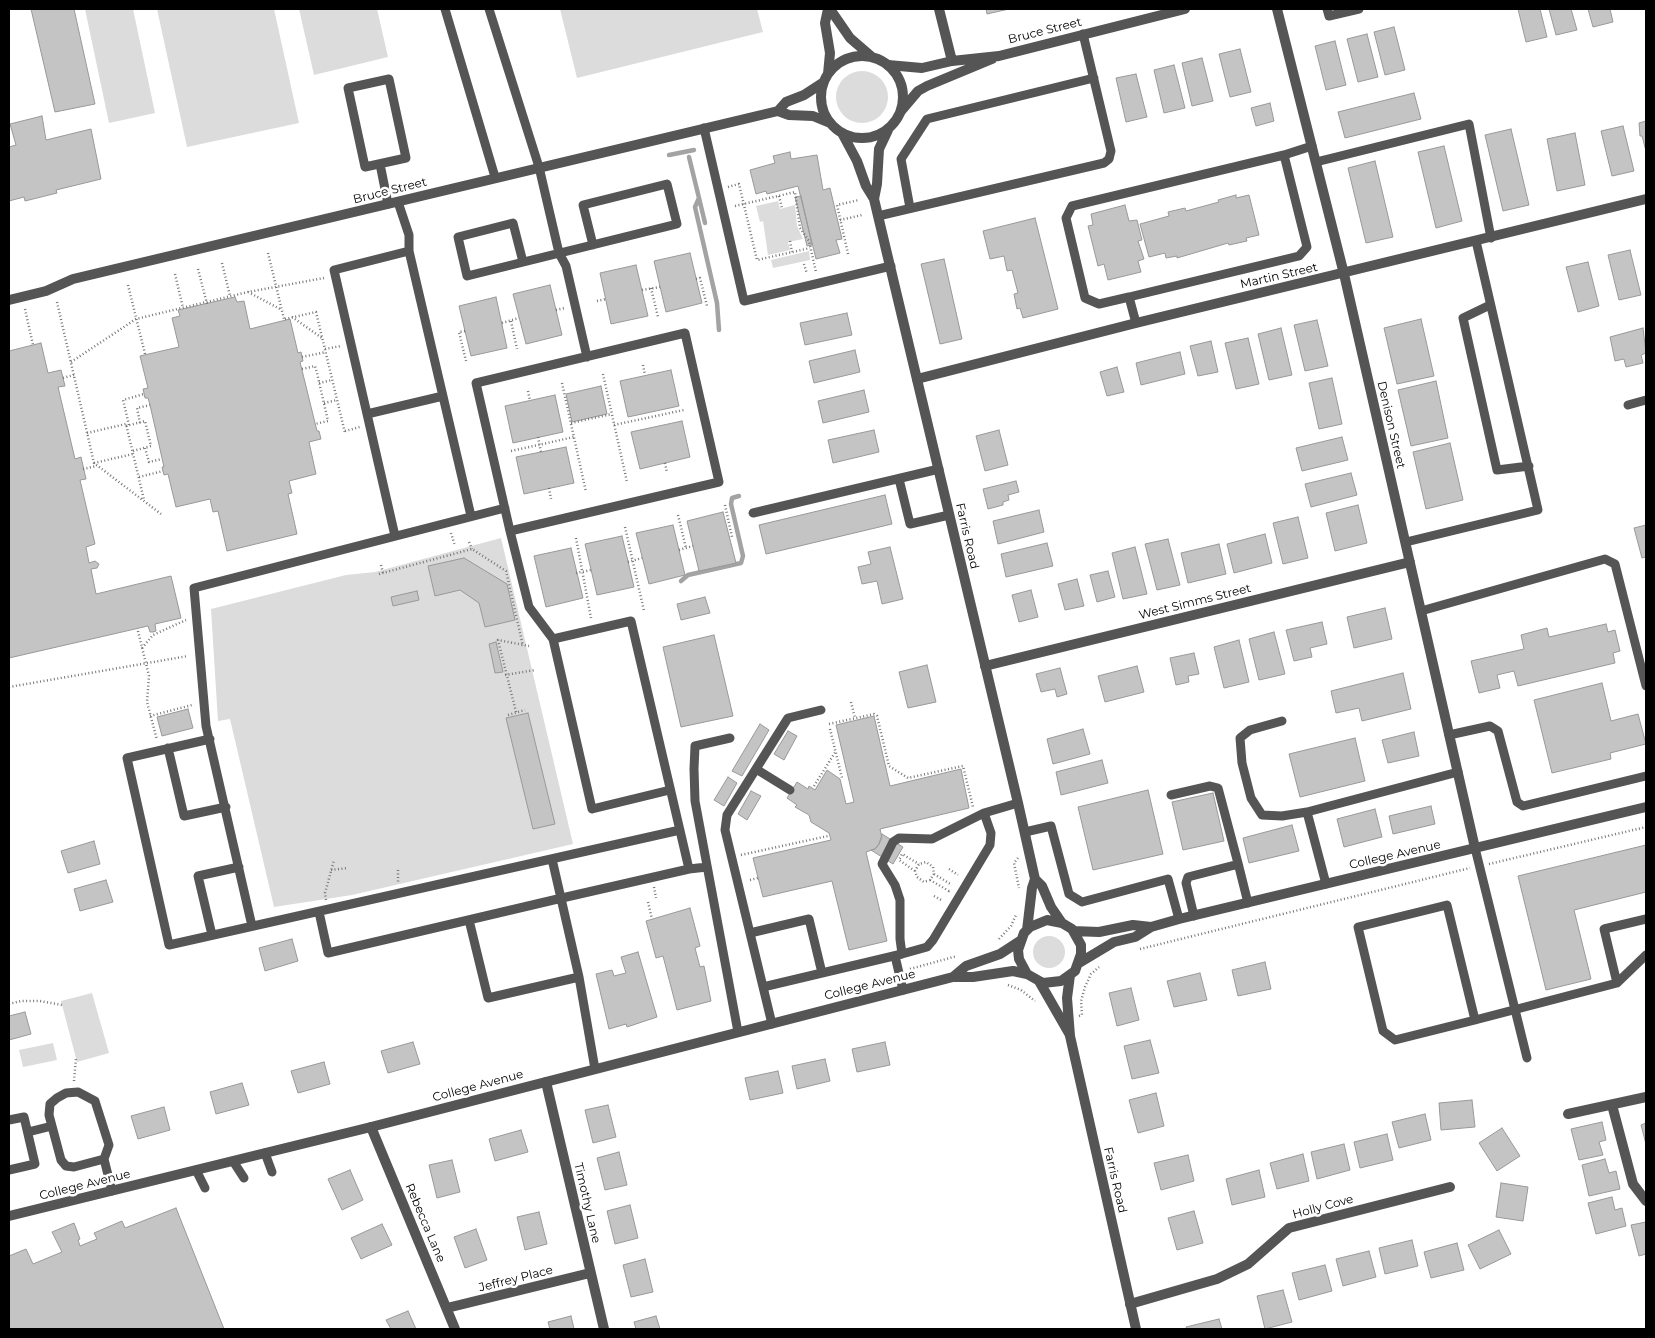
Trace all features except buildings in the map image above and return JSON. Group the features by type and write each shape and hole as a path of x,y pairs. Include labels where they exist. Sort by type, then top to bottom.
{"street":[{"path":"829,9 850,38 873,57 888,65 902,86 902,110 888,129 866,138 842,133 830,123 822,108 821,99 830,54 825,23 829,9"},
{"path":"939,9 952,60"},
{"name":"Bruce Street","path":"902,110 918,91 999,56 1185,9"},
{"name":"Denison Street","path":"1277,9 1344,274 1475,848"},
{"name":"Bruce Street","path":"888,65 922,68 952,60 999,56"},
{"path":"826,78 834,67 848,59 873,57"},
{"name":"Bruce Street","path":"778,111 786,102 804,95 826,78"},
{"name":"Bruce Street","path":"9,300 46,291 73,279 778,111 789,115 814,116 830,123"},
{"name":"Farris Road","path":"874,199 878,184 879,149 888,129"},
{"name":"Farris Road","path":"842,133 857,161 866,186 874,199 1018,803 1035,879 1032,888 1027,930"},
{"name":"Martin Street","path":"917,379 1136,323 1646,200"},
{"name":"West Simms Street","path":"985,666 1410,562"},
{"name":"College Avenue","path":"1079,963 1102,948 1135,937 1151,927 1179,919 1646,807"},
{"name":"Farris Road","path":"1035,879 1042,886 1051,907 1062,923"},
{"path":"1047,920 1062,923 1073,931 1080,945 1079,963 1070,975 1052,984 1039,981 1027,974 1018,959 1020,941 1027,930 1038,922 1047,920"},
{"name":"College Avenue","path":"1073,931 1099,932 1133,925 1151,927"},
{"name":"College Avenue","path":"952,977 966,966 1000,954 1020,941"},
{"name":"College Avenue","path":"9,1216 371,1127 952,977 973,978 1000,972 1027,974"},
{"name":"Farris Road","path":"1070,975 1067,998 1070,1036 1136,1329"},
{"name":"Farris Road","path":"1039,981 1070,1036"},
{"name":"Timothy Lane","path":"546,1082 604,1329"},
{"path":"1568,1114 1646,1097"},
{"path":"1612,1105 1633,1184 1646,1201"},
{"name":"Rebecca Lane","path":"371,1127 455,1329"},
{"name":"Holly Cove","path":"1130,1304 1217,1279 1248,1264 1289,1228 1450,1187"},
{"name":"Jeffrey Place","path":"447,1308 590,1273"}],"lane":[{"path":"445,9 495,177"},
{"path":"489,9 539,167 559,253 566,266 587,357"},
{"path":"1327,9 1329,16 1359,9"},
{"path":"878,216 1104,163 1111,151 1083,34"},
{"path":"910,208 901,159 926,119 1094,78"},
{"path":"389,79 406,158 380,164 365,167 348,88 389,79"},
{"path":"1316,162 1469,124 1491,238"},
{"path":"704,128 744,301 891,266"},
{"path":"1284,154 1307,247 1299,256 1099,304 1085,298 1066,218 1072,206 1312,146"},
{"path":"380,164 393,203 409,235 409,251 471,516"},
{"path":"522,262 513,223 458,237 467,276 677,224 668,184 583,205 593,244"},
{"path":"1406,542 1538,510 1476,241"},
{"path":"395,536 334,270 409,251"},
{"path":"1129,297 1136,323"},
{"path":"1490,305 1463,318 1497,470 1529,466"},
{"path":"510,531 719,482 685,333 476,383 504,508 529,607 554,639 592,809 670,790"},
{"path":"367,414 443,396"},
{"path":"1628,405 1646,400"},
{"path":"753,513 939,469"},
{"path":"899,479 910,524 949,516"},
{"path":"252,926 206,726 194,588 504,508"},
{"path":"1421,611 1605,559 1615,564 1646,686"},
{"path":"554,639 631,621 689,869"},
{"path":"772,1024 725,830 727,815 788,718 821,710"},
{"path":"1282,722 1250,730 1240,738 1242,763 1251,798 1262,815 1282,816 1307,812 1458,772"},
{"path":"1449,735 1490,726 1498,731 1517,802 1523,806 1646,776"},
{"path":"730,738 695,746 695,801 738,1032"},
{"path":"210,739 127,758 170,945 680,830"},
{"path":"168,748 184,816 226,807"},
{"path":"756,769 790,790"},
{"path":"1172,795 1210,786 1218,788 1248,903"},
{"path":"903,990 898,955 900,900 895,885 884,869 883,859 893,842 899,838 932,839 984,813 1018,803"},
{"path":"1307,812 1326,884"},
{"path":"763,987 898,955 927,946 933,940 990,845 991,833 984,813"},
{"path":"1024,832 1051,826 1069,894 1082,902 1168,879 1179,919"},
{"path":"1475,848 1527,1058"},
{"path":"552,859 579,977 595,1069"},
{"path":"1194,916 1186,882 1188,877 1235,865 1239,867"},
{"path":"212,935 198,876 239,867"},
{"path":"319,912 328,953 689,869 707,867"},
{"path":"1475,1020 1447,905 1358,927 1383,1031 1395,1040 1475,1020 1515,1010 1617,983 1646,955"},
{"path":"750,933 809,919 822,972"},
{"path":"1617,983 1604,929 1646,919"},
{"path":"469,920 488,998 579,977"},
{"path":"104,1159 74,1167 66,1166 61,1160 52,1126 49,1114 50,1104 66,1093 87,1095 95,1101 109,1145 104,1159 112,1191"},
{"path":"9,1120 24,1116 35,1164 9,1170"},
{"path":"28,1132 52,1126"},
{"path":"265,1153 272,1172"},
{"path":"233,1161 244,1178"},
{"path":"196,1170 205,1188"}],"path":[{"path":"724,188 739,184 757,260 810,248"},
{"path":"735,206 795,192 800,228 810,248 817,276"},
{"path":"779,196 782,208"},
{"path":"848,254 837,205 859,200"},
{"path":"840,220 862,215"},
{"path":"790,242 792,252"},
{"path":"268,253 285,320 316,312 345,432 362,427"},
{"path":"222,264 230,296"},
{"path":"804,264 808,278"},
{"path":"198,269 207,303"},
{"path":"174,274 183,308"},
{"path":"696,278 700,278 707,306"},
{"path":"71,362 136,319 248,292 314,280"},
{"path":"128,285 144,354"},
{"path":"642,290 660,286"},
{"path":"651,288 658,317"},
{"path":"248,292 282,310"},
{"path":"597,301 606,299"},
{"path":"57,302 94,463 161,514"},
{"path":"556,310 565,308"},
{"path":"25,309 33,345"},
{"path":"292,317 323,339"},
{"path":"502,323 519,318"},
{"path":"511,320 517,349"},
{"path":"465,331 459,332 466,361"},
{"path":"302,357 343,345"},
{"path":"643,365 645,375"},
{"path":"302,369 315,366 324,403 328,421 315,424"},
{"path":"603,374 627,482"},
{"path":"63,378 74,376"},
{"path":"319,383 332,380"},
{"path":"562,383 586,492"},
{"path":"528,391 530,401"},
{"path":"144,394 123,400 144,501"},
{"path":"324,403 337,400"},
{"path":"140,423 137,408 150,405"},
{"path":"614,425 684,410"},
{"path":"570,423 612,414"},
{"path":"87,432 146,421 151,446 133,453 94,463"},
{"path":"538,437 541,452"},
{"path":"511,451 574,437"},
{"path":"146,448 149,462 162,459"},
{"path":"665,463 667,474"},
{"path":"83,469 97,466"},
{"path":"139,477 163,472"},
{"path":"549,488 551,499"},
{"path":"724,505 732,537 730,538"},
{"path":"678,515 686,548"},
{"path":"625,527 644,611"},
{"path":"451,532 455,546"},
{"path":"576,538 584,572 592,623"},
{"path":"470,542 472,549 506,571 523,646"},
{"path":"679,550 693,546"},
{"path":"379,574 472,549"},
{"path":"628,562 642,558"},
{"path":"381,566 383,573"},
{"path":"576,573 591,570"},
{"path":"142,648 153,635 189,620"},
{"path":"138,631 149,676 147,702 157,740"},
{"path":"516,712 505,675 498,640 529,646"},
{"path":"9,687 192,655"},
{"path":"505,675 535,670"},
{"path":"851,702 855,718"},
{"path":"150,716 194,704"},
{"path":"508,714 525,710"},
{"path":"829,724 874,714 877,716 889,766 908,778 963,766 973,808"},
{"path":"830,729 842,778"},
{"path":"814,786 836,751"},
{"path":"1137,950 1646,827"},
{"path":"741,855 828,836"},
{"path":"915,871 919,864 926,862 933,867 934,874 930,880 924,882 917,877 915,871 898,860 902,854 919,864"},
{"path":"326,900 325,893 334,860"},
{"path":"1014,863 1019,891"},
{"path":"331,870 348,868"},
{"path":"949,869 961,877"},
{"path":"398,870 398,881"},
{"path":"934,874 952,884"},
{"path":"746,881 758,878"},
{"path":"930,880 949,891"},
{"path":"654,887 656,898"},
{"path":"934,896 945,902"},
{"path":"648,902 652,919"},
{"path":"993,944 1011,926 1018,911"},
{"path":"908,969 962,955"},
{"path":"1075,1017 1082,1015 1081,1001 1084,987 1091,974 1101,964"},
{"path":"1001,985 1021,990 1040,1006"},
{"path":"9,1004 30,1001 62,1005"},
{"path":"72,1093 76,1058"}],"shaded area":[{"path":"85,9 133,9 155,113 109,123"},
{"path":"157,9 274,9 299,123 187,147"},
{"path":"299,9 377,9 388,57 314,75"},
{"path":"560,9 757,9 763,32 577,78"},
{"path":"862,71 872,73 880,79 886,87 888,97 886,107 880,115 872,121 862,123 852,121 844,115 838,107 836,97 838,87 844,79 852,73"},
{"path":"778,201 780,209 795,205 797,226 803,239 788,242 790,250 768,255 763,221 760,222 756,206"},
{"path":"809,251 810,260 773,268 771,260"},
{"path":"501,538 573,844 352,895 274,907 230,719 218,721 211,609 346,575 375,572"},
{"path":"1049,936 1055,937 1060,941 1064,946 1064,958 1060,963 1055,967 1049,968 1043,967 1038,963 1034,958 1033,952 1034,946 1038,941 1043,937"},
{"path":"92,993 109,1053 77,1062 61,1001"},
{"path":"53,1043 57,1060 23,1067 19,1050"}],"waterway":[{"path":"669,155 694,150"},
{"path":"689,157 699,198 695,207 717,303 719,330"},
{"path":"699,198 705,223"},
{"path":"681,581 688,575 741,563 743,556 731,504 732,498 739,496"}]}
